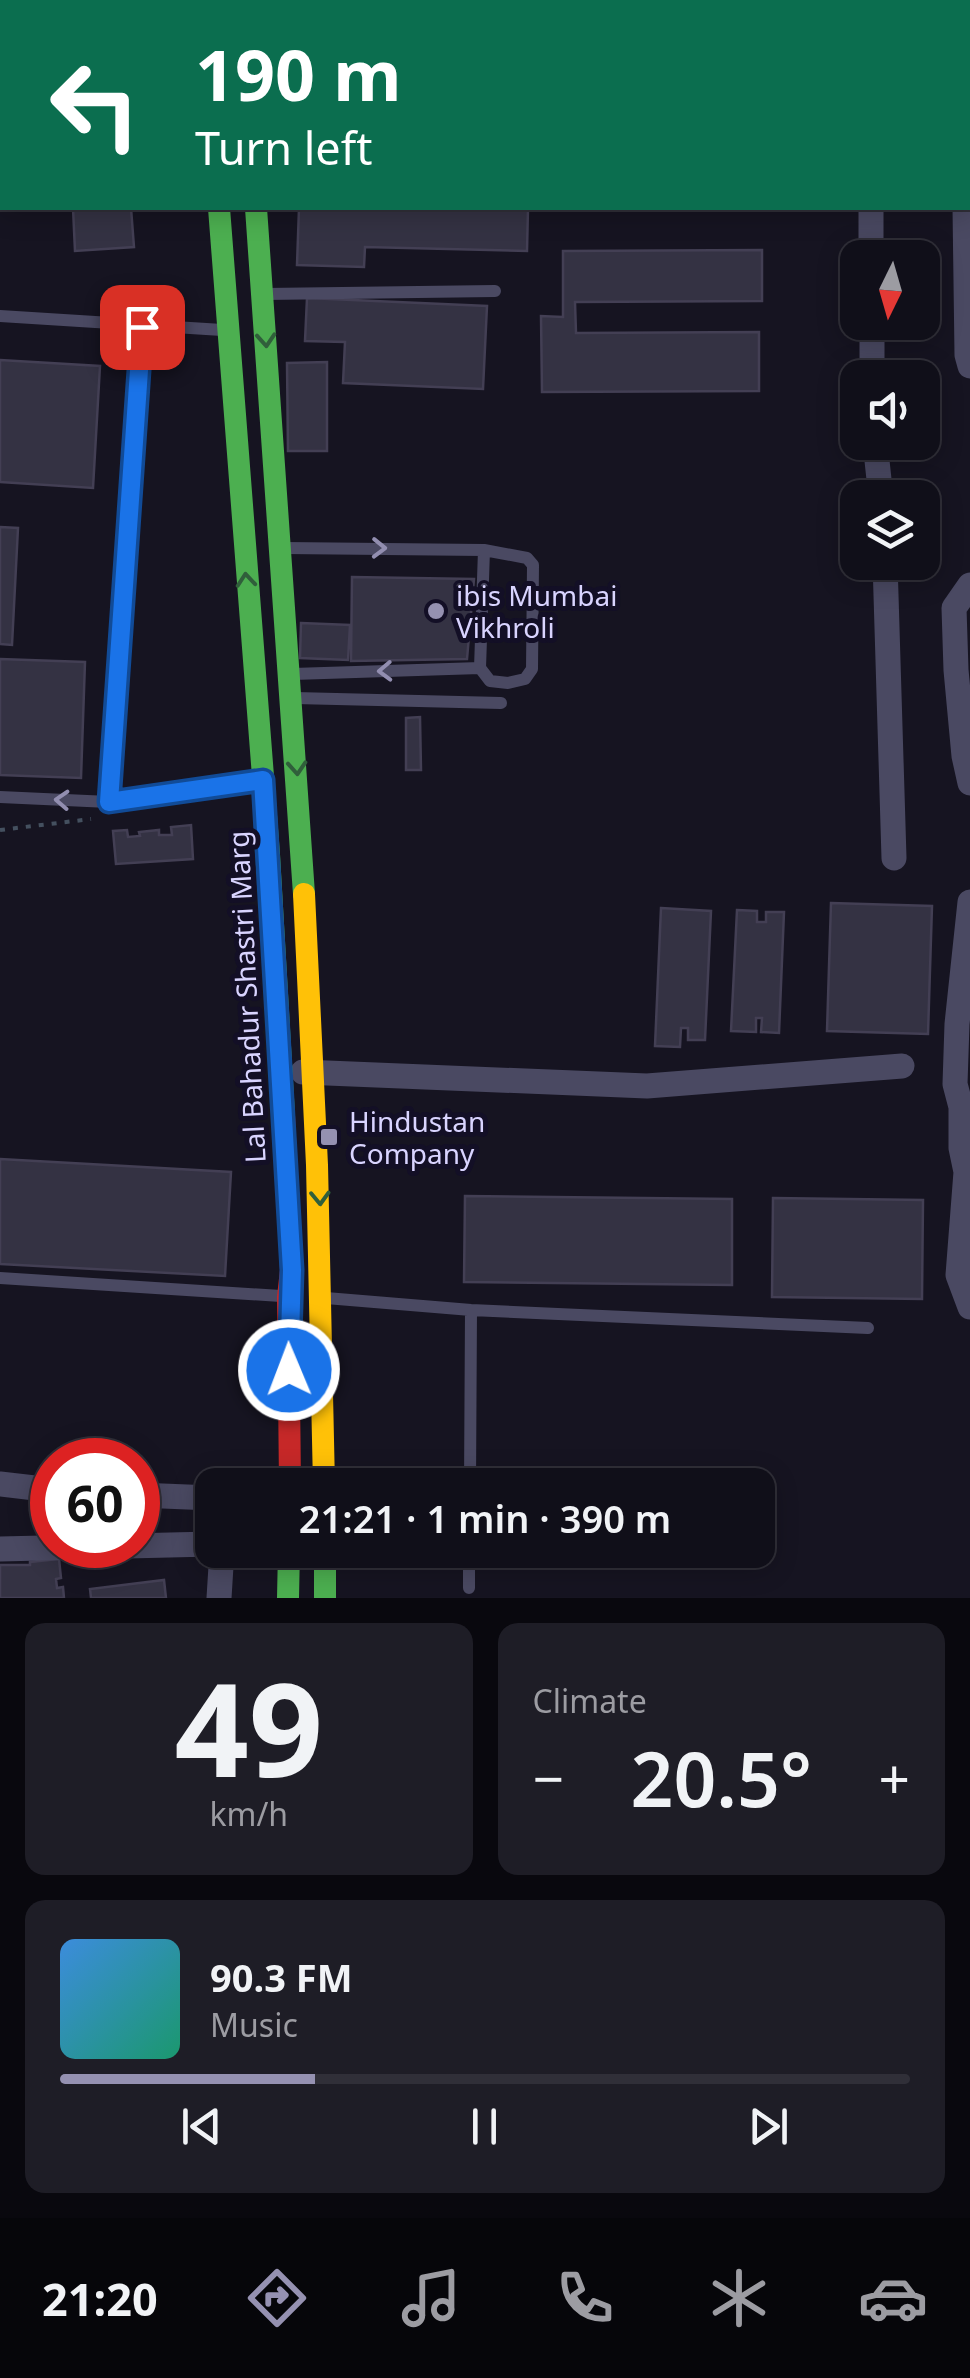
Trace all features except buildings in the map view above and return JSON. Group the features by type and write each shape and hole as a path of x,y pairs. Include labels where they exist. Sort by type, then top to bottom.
{"main road":[{"name":"Lal Bahadur Shastri Marg","path":"219,210 263,780 292,1270 288,1296 290,1468"},
{"path":"256,210 308,906 324,1298 324,1468"},
{"path":"252,646 288,643"},
{"path":"288,1598 289,1568"},
{"path":"325,1568 325,1598"}],"street":[{"path":"871,210 871,240"},
{"path":"965,210 970,366"},
{"path":"886,580 894,858"},
{"path":"970,585 954,608 956,670 970,784"},
{"path":"970,902 955,1084 961,1107 961,1148 966,1172 958,1274 970,1308"},
{"path":"280,1073 648,1086 902,1066"},
{"path":"0,1484 30,1487"},
{"path":"160,1496 195,1497"},
{"path":"0,1549 195,1544"},
{"path":"219,1598 221,1568"}],"lane":[{"path":"263,294 495,291"},
{"path":"0,316 227,330"},
{"path":"109,802 142,327"},
{"path":"282,548 484,550 528,558 533,566 532,669 525,679 508,683 490,681 480,668 484,550"},
{"path":"290,674 480,668"},
{"path":"292,698 501,702"},
{"path":"0,796 109,802 263,780"},
{"path":"0,1278 471,1310 868,1328"},
{"path":"470,1468 471,1310"},
{"path":"469,1588 470,1568"}],"traffic: fast":[{"path":"219,210 269,854 284,1115"},
{"path":"256,210 304,894"},
{"path":"288,1598 289,1568"},
{"path":"325,1568 325,1598"}],"traffic: slow":[{"path":"304,894 317,1165 324,1468"}],"traffic: jam":[{"path":"284,1115 291,1270 290,1468"}],"place":[{"name":"ibis Mumbai Vikhroli","path":"436,611"},
{"name":"Hindustan Company","path":"329,1137"}],"route":[{"path":"142,327 109,802 263,780 292,1270 288,1296 289,1370"}]}
